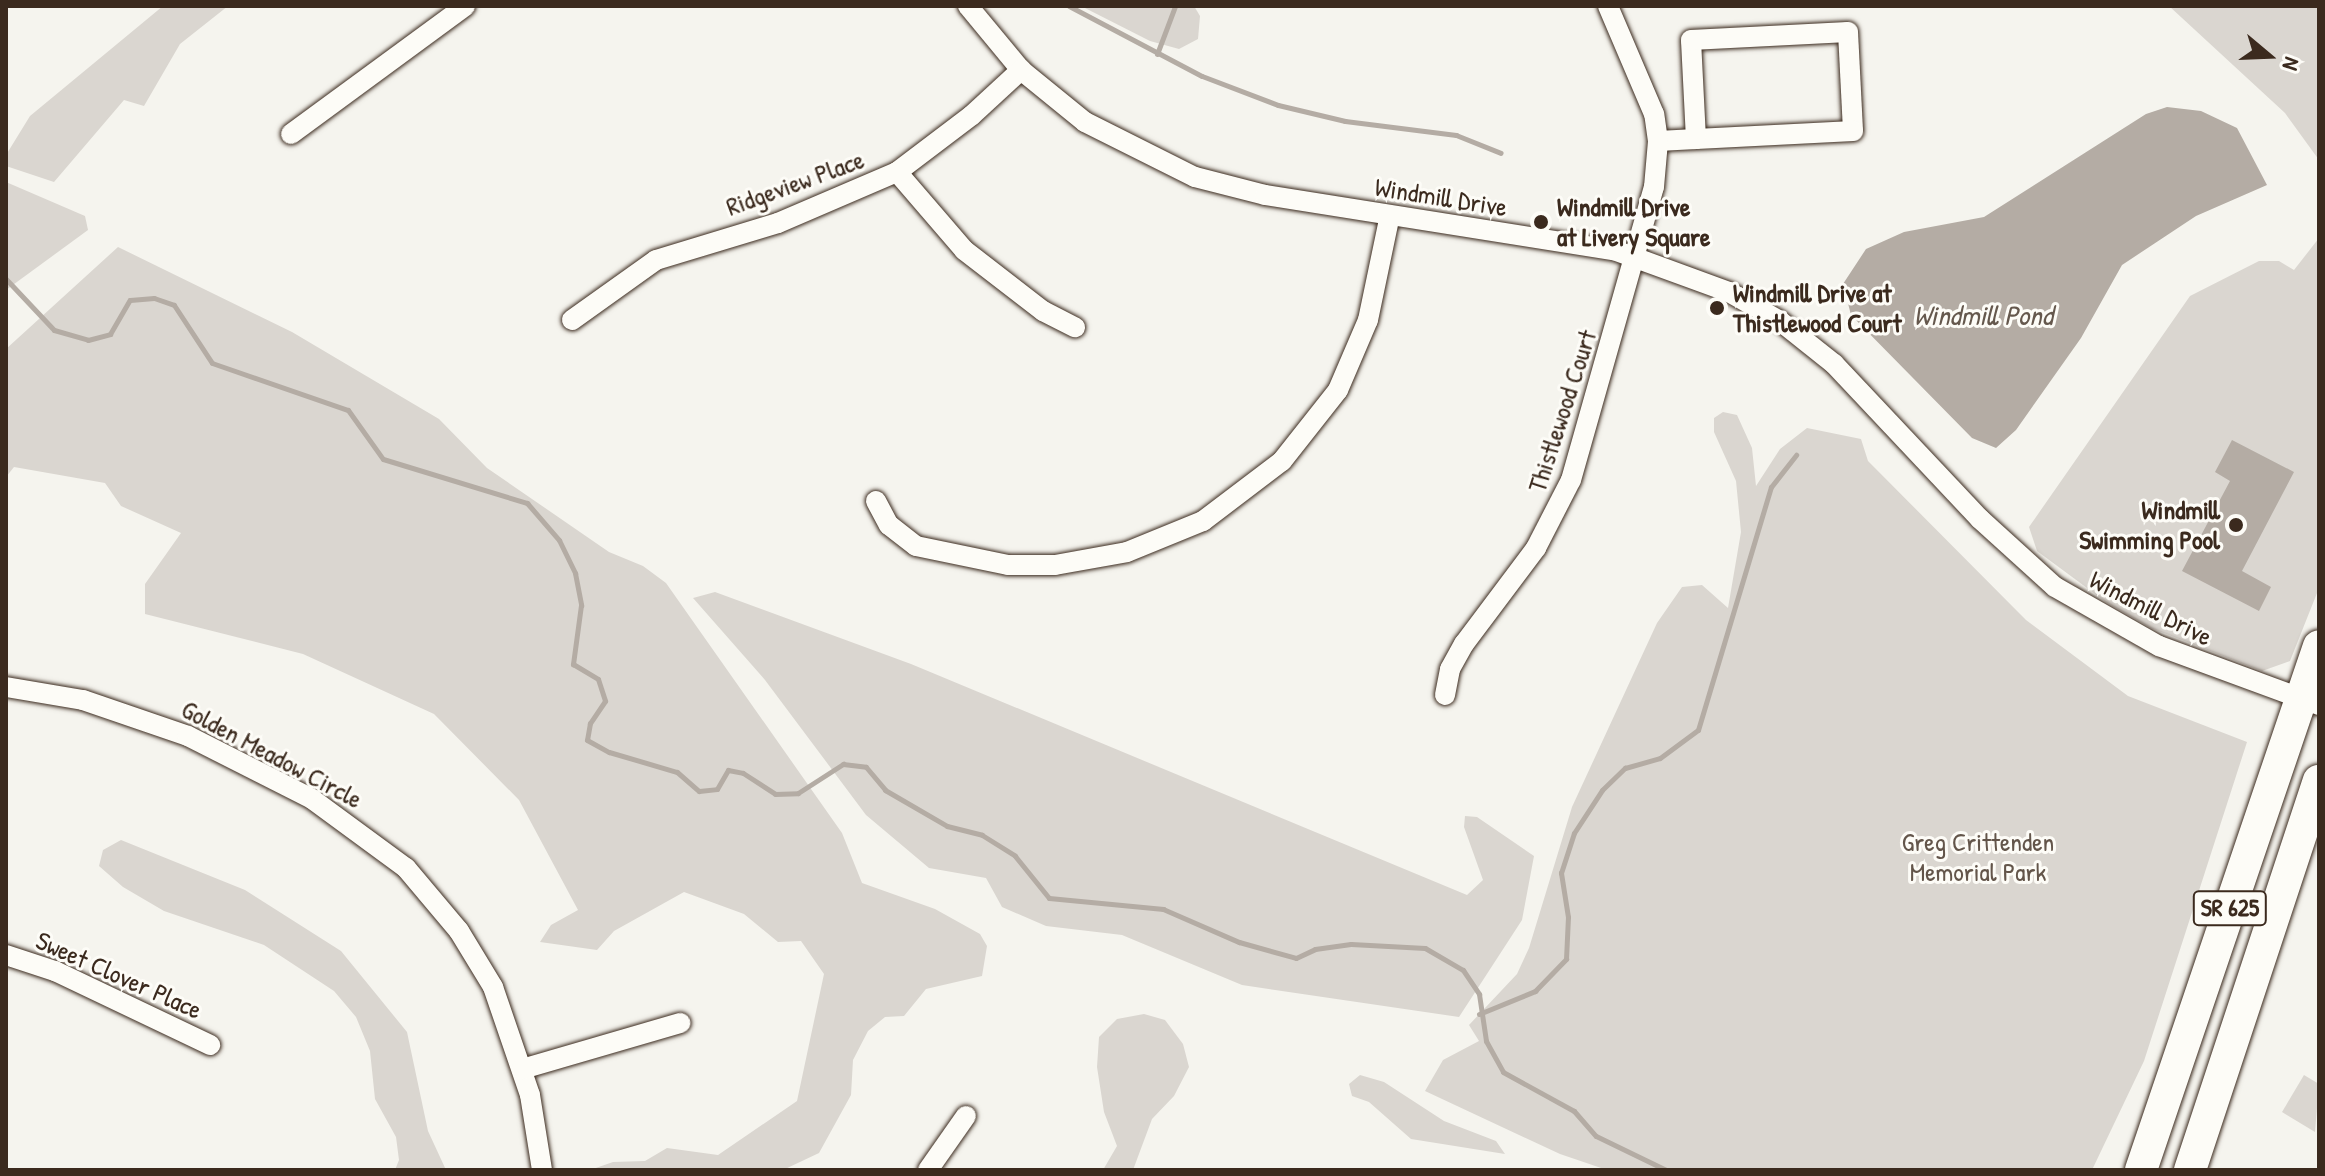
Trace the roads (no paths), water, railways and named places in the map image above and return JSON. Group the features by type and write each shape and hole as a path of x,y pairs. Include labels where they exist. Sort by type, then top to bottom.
{"main road":[{"name":"SR 625","path":"2141,1170 2310,702 2319,646"},
{"name":"SR 625","path":"2190,1170 2319,781"}],"street":[{"path":"291,134 465,6"},
{"name":"Windmill Drive","path":"968,6 1021,70 1085,122 1195,177 1265,195 1636,257 1729,292 1807,341 1999,538 2055,587 2159,646 2310,702"},
{"name":"Thistlewood Court","path":"1445,695 1450,669 1464,644 1536,548 1571,480 1654,187 1658,141 1647,87 1608,6"},
{"path":"1658,141 1853,131 1848,32 1691,40 1696,139"},
{"name":"Ridgeview Place","path":"572,320 656,260 778,223 897,172 972,115 1021,70"},
{"path":"897,172 964,250 1043,311 1075,327"},
{"path":"876,501 889,525 916,546 1008,565 1055,565 1127,552 1203,521 1282,461 1338,390 1368,320 1390,215"},
{"name":"Golden Meadow Circle","path":"6,687 83,700 152,721 312,799 367,835 406,868 468,944 493,987 522,1069 542,1170"},
{"name":"Sweet Clover Place","path":"6,955 55,971 210,1045"},
{"path":"522,1069 680,1023"},
{"path":"928,1170 966,1116"}],"water":[{"name":"Windmill Pond","path":"2167,107 2201,111 2237,128 2267,185 2196,216 2122,265 2081,338 2016,430 1996,448 1972,438 1851,315 1843,284 1866,249 1904,232 1984,217 2146,114"},
{"name":"Windmill Swimming Pool","path":"2232,440 2294,472 2242,571 2271,587 2259,611 2182,571 2230,481 2215,472"}],"waterway":[{"path":"1069,6 1202,76 1278,105 1345,121 1456,135 1501,153"},
{"path":"1157,54 1175,6"},
{"path":"6,279 54,330 88,340 110,334 130,300 154,298 174,305 212,363 348,410 383,459 527,503 559,540 575,573 581,605 573,664 598,679 605,701 590,723 587,740 609,752 677,772 699,791 717,789 728,770 743,773 775,794 798,793 843,764 866,767 885,790 947,826 982,835 1015,856 1049,898 1163,909 1239,942 1296,958 1315,949 1351,944 1425,948 1463,970 1479,994 1486,1041 1503,1072 1574,1111 1596,1136 1666,1170"},
{"path":"1479,1014 1535,991 1566,959 1568,917 1561,873 1574,833 1602,790 1625,768 1660,758 1698,730 1771,487 1796,455"}],"place":[{"name":"Windmill Drive at Livery Square","path":"1541,222"},
{"name":"Windmill Drive at Thistlewood Court","path":"1717,308"},
{"name":"Windmill Swimming Pool","path":"2236,525"}],"park label":[{"name":"Greg Crittenden Memorial Park","path":"1978,857"}]}
